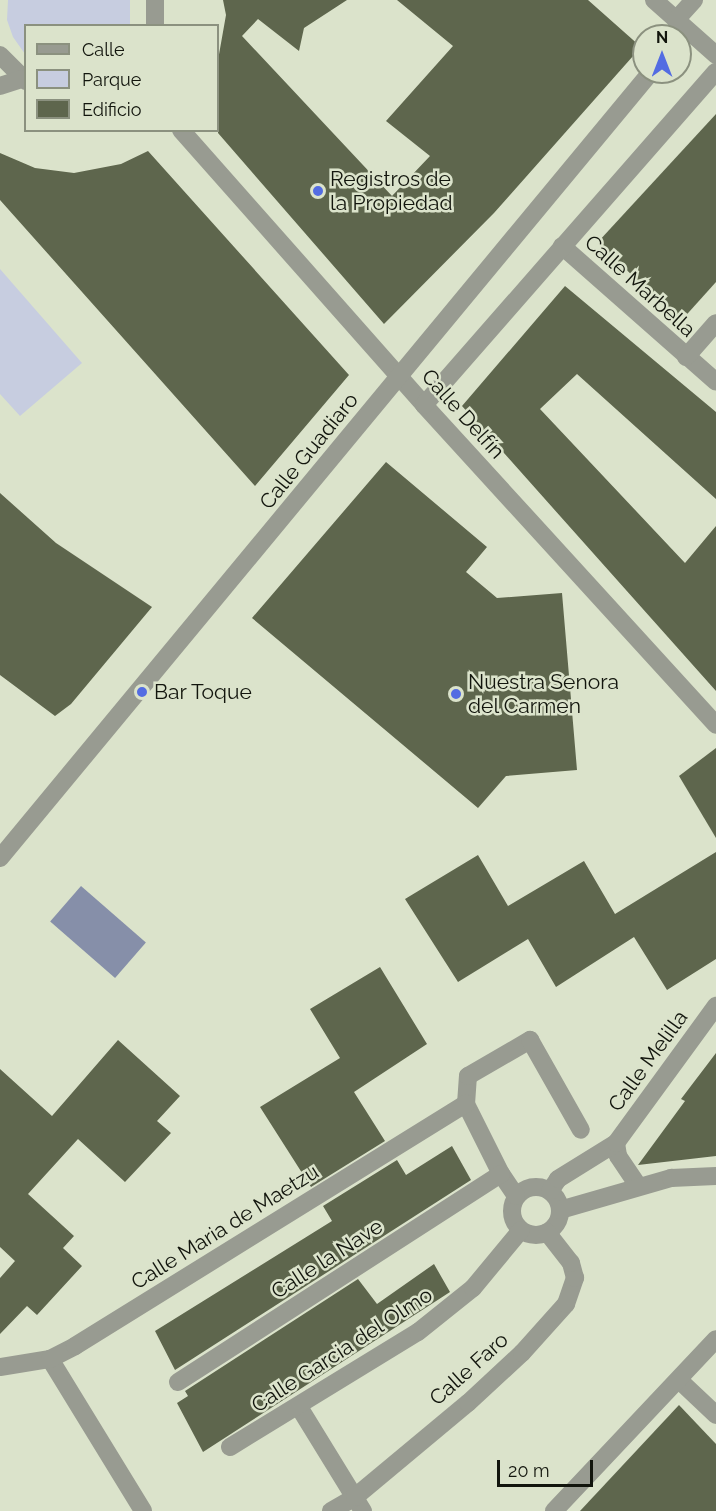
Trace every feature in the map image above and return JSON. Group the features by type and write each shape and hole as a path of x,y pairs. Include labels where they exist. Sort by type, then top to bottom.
{"street":[{"path":"155,0 155,24"},
{"path":"654,0 676,24"},
{"path":"683,24 693,0"},
{"path":"692,37 716,55"},
{"path":"0,55 23,80 0,86"},
{"path":"424,405 716,72"},
{"name":"Calle Guadiaro","path":"0,858 641,84"},
{"name":"Calle Delfín","path":"183,132 424,405 716,724"},
{"name":"Calle Marbella","path":"562,246 716,382"},
{"path":"687,357 716,323"},
{"name":"Calle Melilla","path":"550,1191 558,1179 616,1143 716,1006"},
{"path":"516,1196 501,1174 466,1104 468,1076 530,1041 581,1130"},
{"name":"Calle Maria de Maetzu","path":"0,1367 50,1359 466,1104"},
{"name":"Calle Melilla","path":"616,1143 618,1156 638,1186"},
{"name":"Calle la Nave","path":"178,1382 501,1174"},
{"path":"560,1210 670,1178 716,1176"},
{"path":"528,1187 550,1191 560,1210 557,1223 547,1233 533,1235 520,1230 512,1218 516,1196 528,1187"},
{"name":"Calle Garcia del Olmo","path":"230,1447 417,1332 473,1288 520,1230"},
{"name":"Calle Faro","path":"331,1511 359,1504 522,1353 566,1304 575,1278 571,1263 547,1233"},
{"path":"554,1511 716,1339"},
{"path":"50,1359 143,1511"},
{"path":"679,1380 716,1415"},
{"path":"298,1407 359,1504"}],"green space":[{"path":"8,0 130,0 130,24 24,24 24,53 13,37 7,20"},
{"path":"0,269 82,363 20,416 0,394"}],"shaded area":[{"path":"81,886 146,942 115,978 50,921"}],"building":[{"path":"223,0 347,0 304,28 299,51 258,19 242,36 392,196 430,156 386,121 453,46 397,0 588,0 632,39 632,57 494,213 384,324 218,133 219,54 226,15"},
{"path":"716,114 716,282 680,322 598,242"},
{"path":"148,151 349,375 255,486 0,200 0,153 35,168 74,173 121,164"},
{"path":"565,286 716,412 716,499 577,374 540,409 685,563 716,526 716,691 462,406"},
{"name":"Nuestra Senora del Carmen","path":"386,462 487,547 466,572 497,598 562,593 577,770 506,776 478,808 252,618"},
{"path":"0,493 56,543 152,607 71,704 55,716 0,675"},
{"path":"716,748 716,838 679,776"},
{"path":"716,852 716,959 667,990 634,937 556,987 528,939 458,982 405,899 478,855 508,906 584,861 615,914"},
{"path":"380,967 427,1044 354,1092 385,1141 311,1187 260,1107 340,1058 310,1009"},
{"path":"118,1040 180,1096 157,1121 171,1133 125,1182 78,1139 28,1194 74,1236 63,1248 82,1266 37,1315 27,1306 0,1334 0,1278 15,1261 0,1247 0,1069 52,1116"},
{"path":"716,1053 716,1156 638,1165 685,1101 681,1099"},
{"path":"452,1146 471,1180 175,1370 155,1331 332,1221 323,1206 397,1160 406,1175"},
{"path":"434,1264 450,1292 203,1452 177,1403 188,1396 185,1391 358,1279 377,1304"},
{"path":"679,1405 716,1444 716,1511 580,1511"}],"place":[{"name":"Registros de la Propiedad","path":"318,191"},
{"name":"Bar Toque","path":"142,692"},
{"name":"Nuestra Senora del Carmen","path":"456,694"}]}
